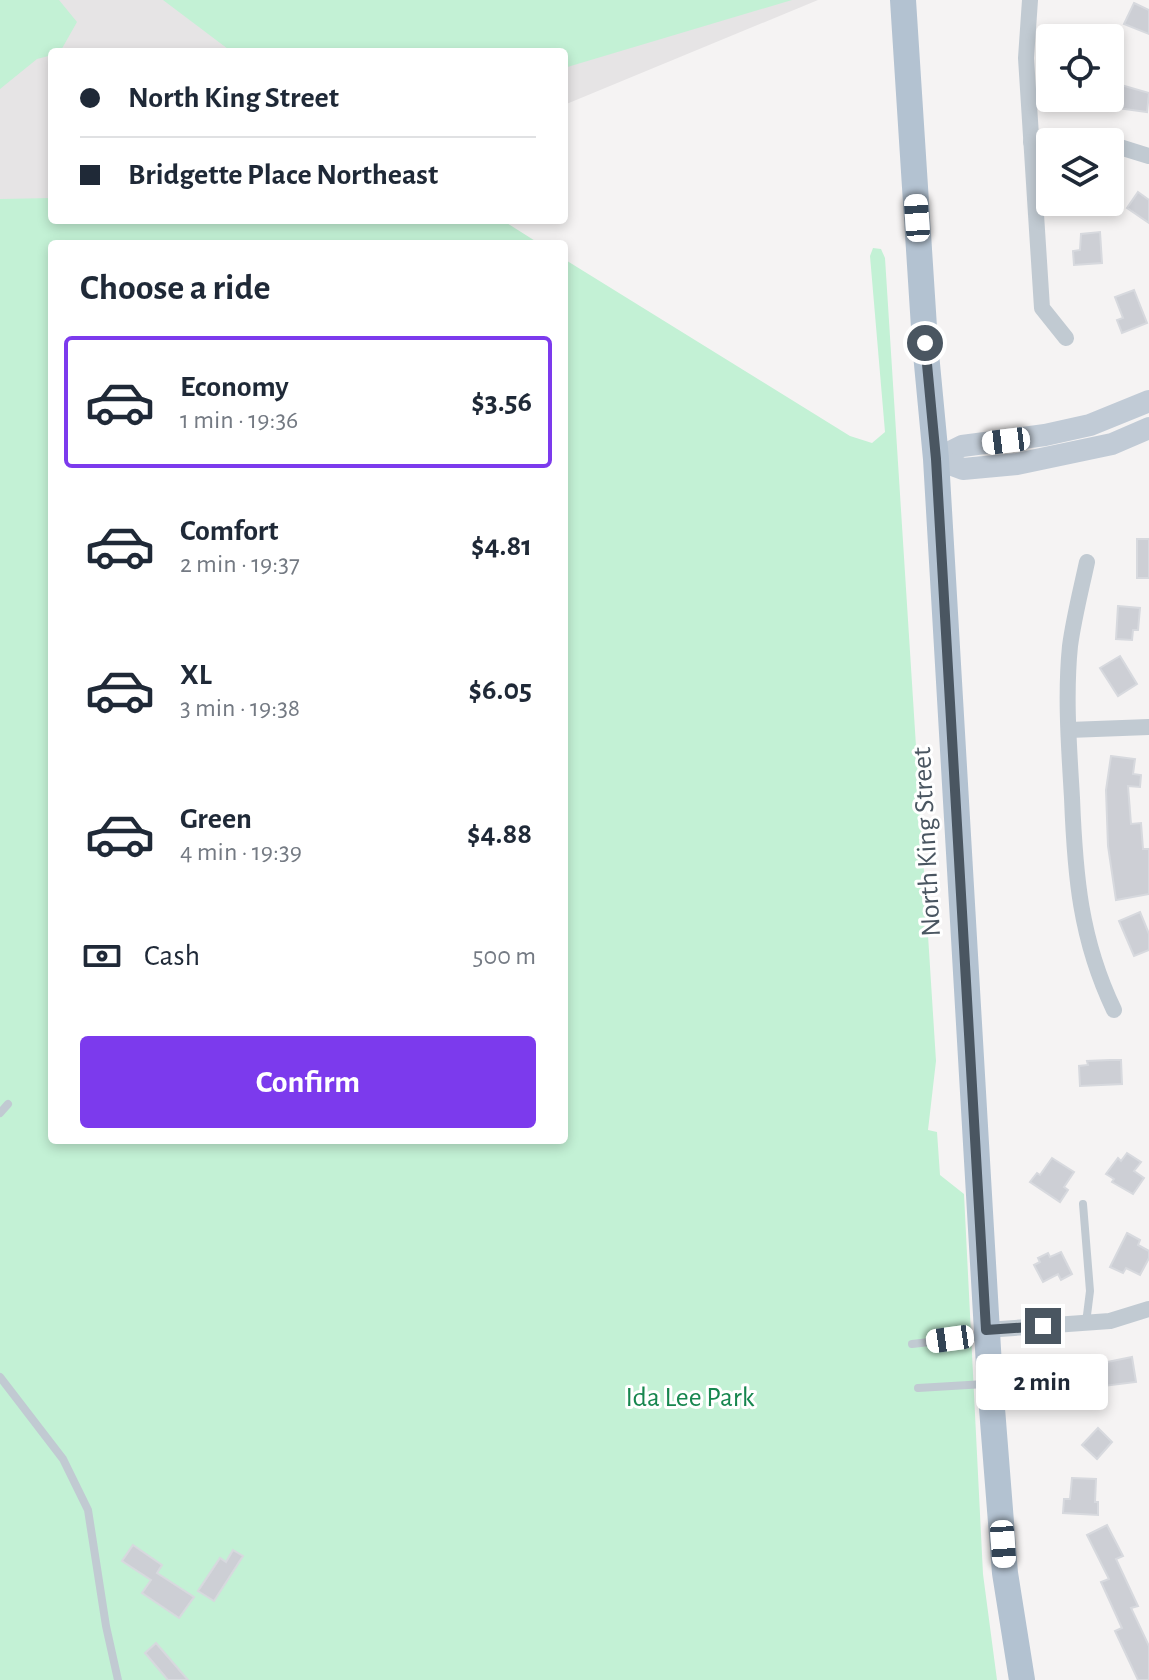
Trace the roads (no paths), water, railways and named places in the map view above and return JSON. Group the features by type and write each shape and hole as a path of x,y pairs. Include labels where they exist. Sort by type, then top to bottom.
{"main road":[{"name":"North King Street","path":"903,0 925,343 936,459 986,1333 1005,1573 1022,1680"},
{"path":"936,459 962,446 1032,437 1090,425 1149,401"},
{"path":"936,459 963,469 1017,464 1112,444 1149,428"}],"street":[{"path":"1030,0 1026,58 1042,308 1066,338"},
{"path":"1031,142 1036,142"},
{"path":"1124,148 1149,156"},
{"path":"1087,562 1070,646 1069,730 1078,898 1094,964 1114,1010"},
{"path":"1069,730 1149,727"},
{"path":"986,1333 1110,1321 1149,1309"}],"lane":[{"path":"0,1113 8,1104"},
{"path":"1083,1204 1090,1291 1086,1323"},
{"path":"912,1344 986,1333"},
{"path":"0,1377 63,1459 88,1510 106,1626 118,1680"},
{"path":"918,1388 990,1383"}],"park label":[{"name":"Ida Lee Park","path":"690,1396"}]}
